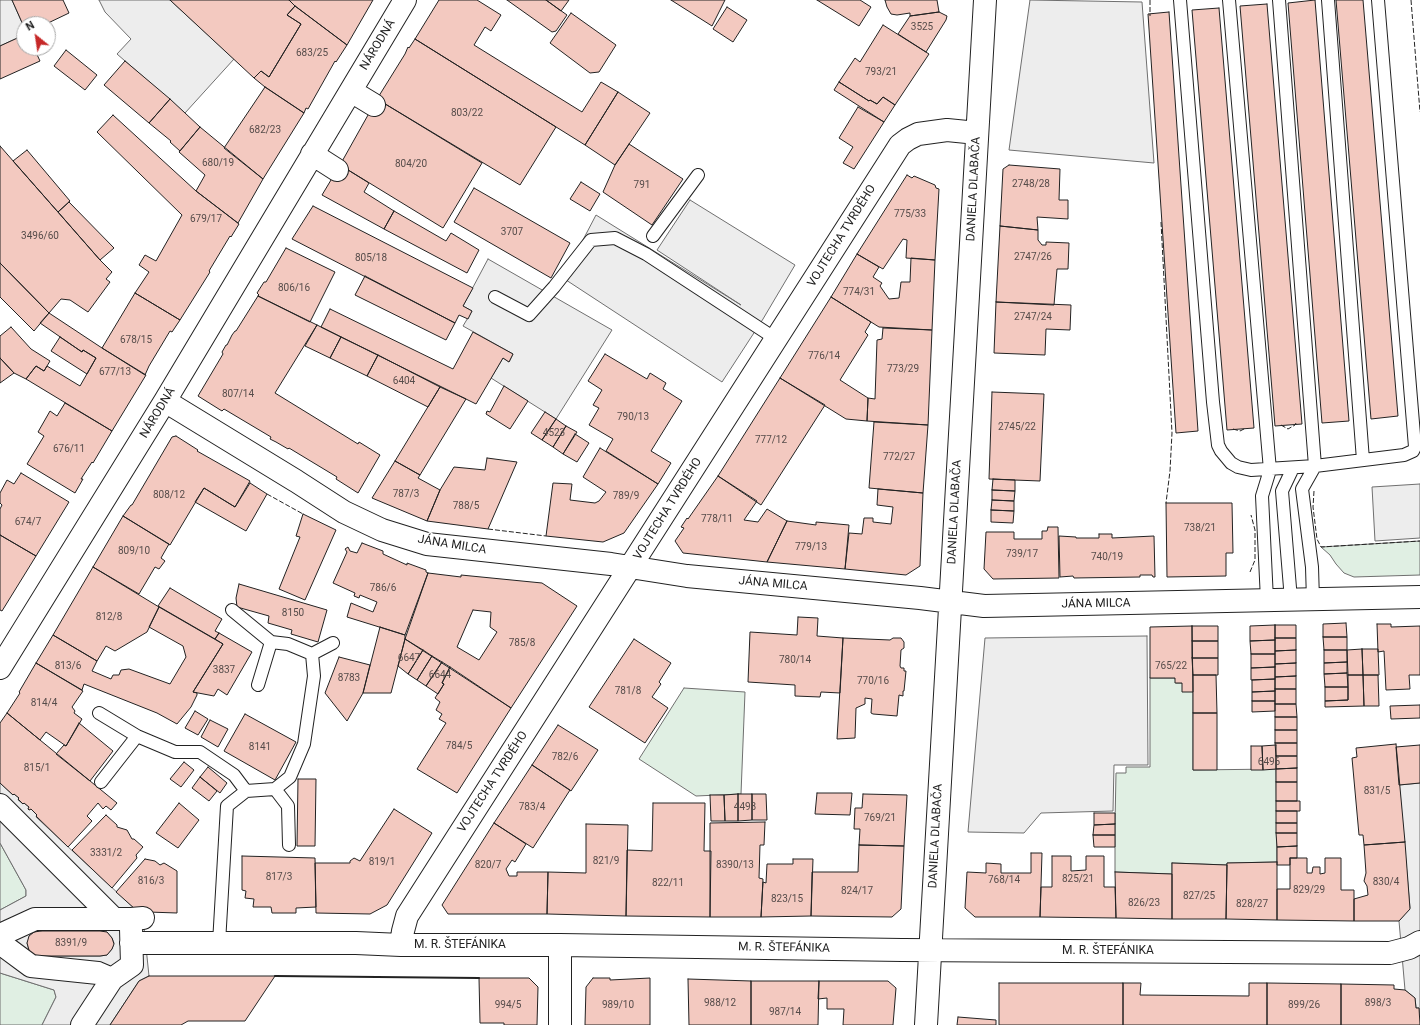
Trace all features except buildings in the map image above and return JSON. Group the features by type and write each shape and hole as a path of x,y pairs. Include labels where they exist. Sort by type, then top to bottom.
{"street":[{"name":"NÁRODNÁ","path":"0,668 165,401 405,0"},
{"name":"DANIELA DLABAČA","path":"926,1025 985,0"},
{"path":"351,91 374,105"},
{"name":"VOJTECHA TVRDÉHO","path":"401,945 407,916 631,568 900,145 918,134 947,130 977,133"},
{"path":"312,154 337,170"},
{"name":"JÁNA MILCA","path":"165,401 344,512 382,530 427,544 610,564 687,576 920,598 984,606 1420,597"},
{"path":"0,805 129,918 138,943 140,967 112,979 82,1025"},
{"path":"0,935 35,919 129,918"},
{"name":"M. R. ŠTEFÁNIKA","path":"138,943 356,943 401,945 560,945 930,950 1390,953 1410,948 1420,942"},
{"path":"0,943 32,966 98,973 112,979"},
{"path":"560,945 560,1025"}],"lane":[{"path":"1180,0 1213,402 1218,445 1220,451 1231,463 1238,467 1251,470 1315,466 1404,455 1413,451 1415,447 1378,0"},
{"path":"1229,0 1270,470 1262,496 1267,600"},
{"path":"1279,0 1315,466 1302,488 1312,567 1313,600"},
{"path":"1328,0 1363,460"},
{"path":"653,236 698,176"},
{"path":"495,297 529,315 554,287 591,240 615,238 646,254 776,339"},
{"path":"1291,600 1282,491 1293,468"},
{"path":"232,610 271,642 288,644 312,654"},
{"path":"258,685 271,642"},
{"path":"312,654 333,643"},
{"path":"219,943 227,806 246,791 275,789 290,777 304,744 314,676 312,654"},
{"path":"99,713 137,736 175,752 200,752 234,775 246,791"},
{"path":"101,782 137,736"},
{"path":"275,789 288,806 289,845"}],"green space":[{"path":"1420,541 1420,575 1354,577 1344,573 1330,555 1321,547"},
{"path":"1150,678 1175,678 1176,683 1182,683 1193,692 1193,770 1276,769 1277,862 1227,863 1227,865 1172,863 1172,874 1115,872 1116,773 1126,773 1126,767 1150,767"},
{"path":"684,688 745,692 741,794 696,796 639,759"},
{"path":"0,843 26,890 26,896 0,910"},
{"path":"0,973 54,990 56,997 42,1025 0,1025"}],"shaded area":[{"path":"0,0 12,0 19,16 16,16 16,39 0,46"},
{"path":"99,0 170,0 234,59 185,113 117,54 131,39 105,12"},
{"path":"1030,0 1142,2 1154,163 1009,150"},
{"path":"690,200 795,265 763,319 722,382 563,278 596,215 741,305 657,250"},
{"path":"488,259 612,330 556,419 491,378 503,358 509,362 513,354 463,326 472,311 463,306"},
{"path":"1420,484 1420,538 1375,541 1372,487"},
{"path":"1147,636 1148,765 1114,765 1113,811 1041,813 1024,833 968,832 985,638"},
{"path":"0,783 13,795 14,794 19,798 18,800 29,807 29,810 31,809 37,815 36,817 143,918 149,976 139,981 110,1025 42,1025 56,997 54,990 0,973 0,910 26,896 26,890 0,843","holes":["34,932 107,932 114,943 112,949 107,955 34,955 29,950 27,943"]},
{"path":"1420,783 1420,1016 1419,1008 1416,1008 1415,998 1405,990 1399,921 1410,908 1399,785"}],"fence":[{"path":"1150,0 1150,16"},
{"path":"1411,0 1420,112"},
{"path":"1161,222 1172,433 1170,471 1166,503"},
{"path":"1281,425 1288,429 1296,423"},
{"path":"1233,429 1240,431 1246,428"},
{"path":"1314,491 1313,507 1317,539 1321,547 1420,541"},
{"path":"267,494 303,514"},
{"path":"1250,572 1255,560 1255,530 1251,515"},
{"path":"488,529 546,536"}],"wall":[{"path":"275,976 479,978"}]}
